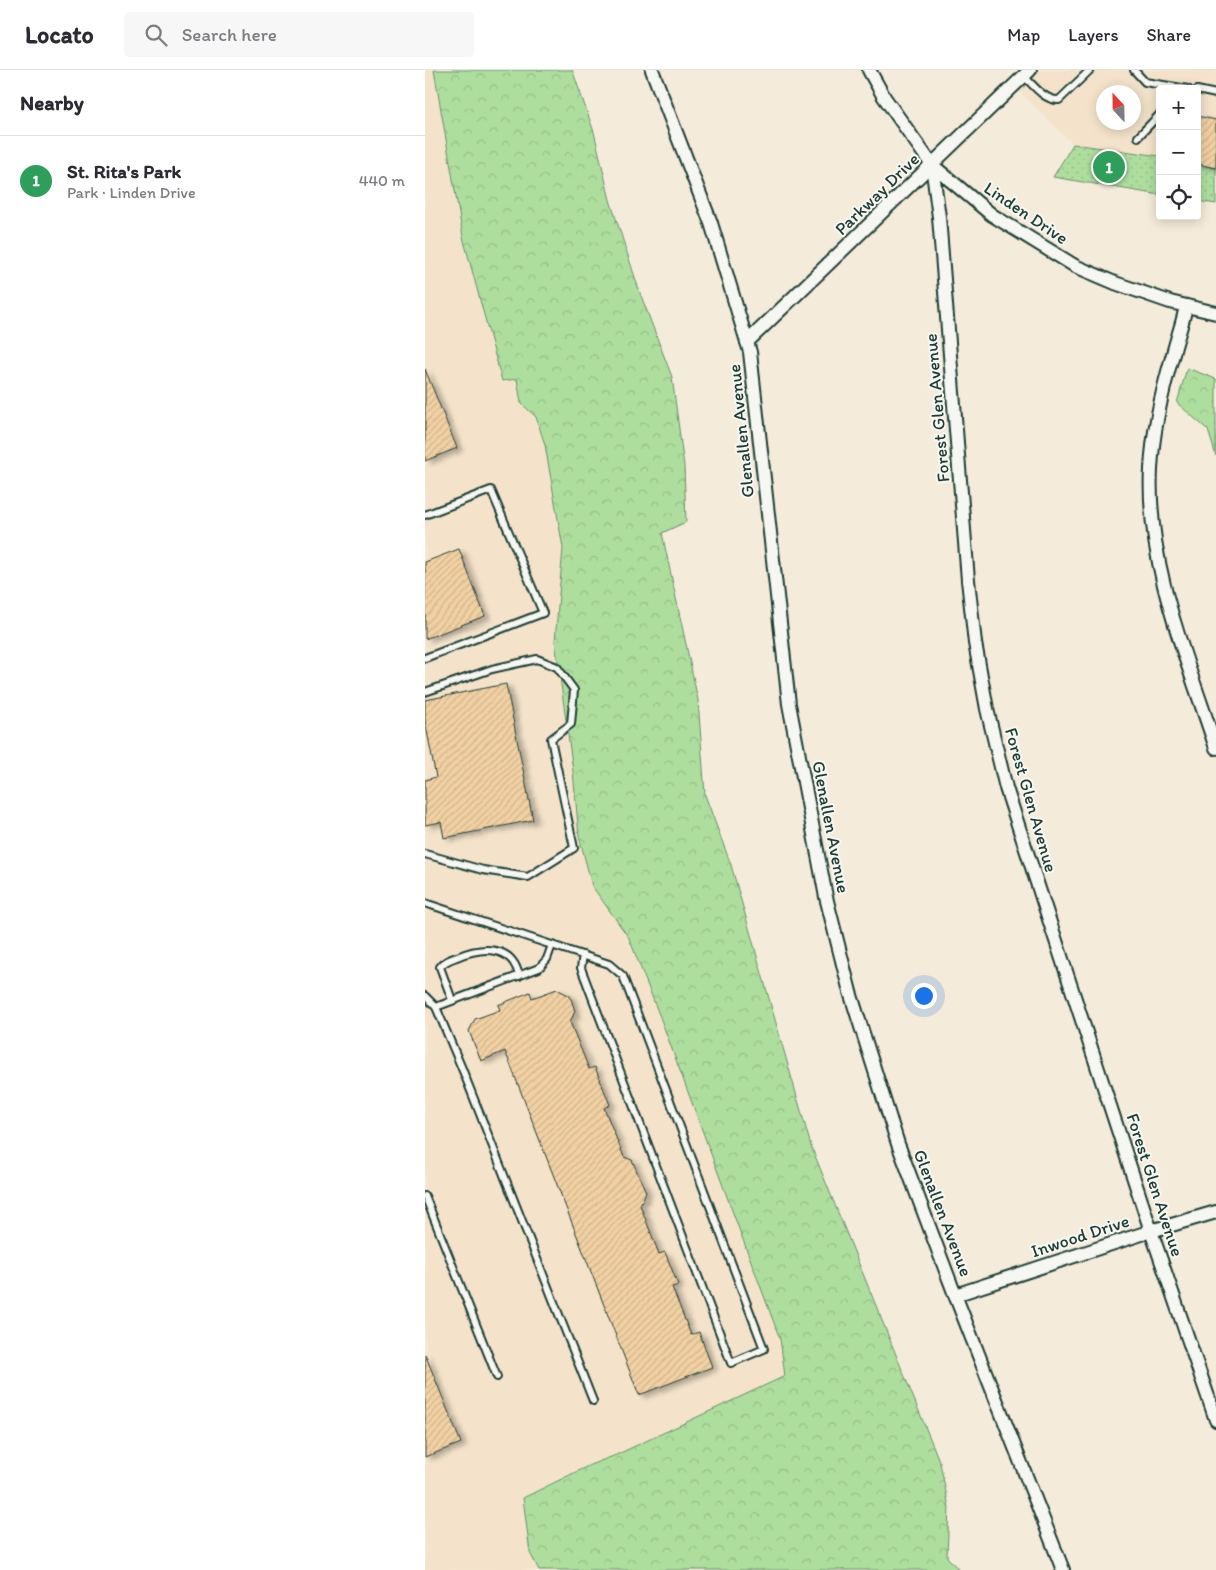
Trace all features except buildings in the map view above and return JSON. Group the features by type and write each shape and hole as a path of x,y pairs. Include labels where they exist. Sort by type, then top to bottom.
{"street":[{"name":"Glenallen Avenue","path":"652,70 711,222 751,352 789,704 826,897 849,992 898,1144 1063,1570"},
{"name":"Linden Drive","path":"869,70 884,97 932,166 992,215 1036,244 1075,266 1115,283 1169,302 1216,312"},
{"name":"Parkway Drive","path":"747,342 1027,73"},
{"name":"Forest Glen Avenue","path":"932,166 939,217 969,589 975,643 987,710 1006,788 1151,1231 1216,1420"},
{"path":"1186,306 1163,390 1155,430 1151,469 1152,515 1166,598 1216,748"},
{"name":"Inwood Drive","path":"955,1295 1151,1231 1216,1212"}],"lane":[{"path":"1027,73 1047,98 1059,100 1090,70"},
{"path":"1134,70 1145,82 1161,85"},
{"path":"1201,91 1216,94"},
{"path":"1138,137 1156,118"},
{"path":"425,515 491,490 543,613 425,658"},
{"path":"425,692 492,669 537,659 557,667 574,690 571,724 551,739 575,848 528,877 483,870 425,854"},
{"path":"425,903 583,955 609,964 623,976 764,1349 731,1363 581,968 583,955"},
{"path":"436,1007 539,968 547,959 552,945"},
{"path":"452,1000 440,967 444,962 466,953 483,949 501,952 516,964 519,976"},
{"path":"425,996 436,1007 463,1071 593,1401"},
{"path":"425,1196 497,1376"}],"shaded area":[{"path":"425,70 468,70 780,1339 785,1376 616,1455 590,1465 524,1498 530,1553 539,1570 425,1570"},
{"path":"1030,70 1216,70 1216,169 1201,167 1201,85 1156,85 1156,158 1073,144 1014,86"}],"green space":[{"path":"434,70 572,70 594,132 610,200 640,293 672,377 684,466 686,522 662,533 698,700 705,795 731,865 811,1146 940,1463 949,1507 947,1557 959,1570 539,1570 530,1553 523,1498 590,1465 616,1455 785,1376 780,1339 629,938 592,886 579,836 573,771 555,641 563,548 545,445 536,417 521,403 517,379 502,381 463,237"},
{"path":"1073,144 1156,155 1156,194 1053,177"},
{"path":"1201,165 1216,168 1216,204 1201,202"},
{"path":"1187,368 1216,379 1216,456 1208,430 1177,403"}],"place":[{"name":"St. Rita's Park","path":"1109,167"}]}
